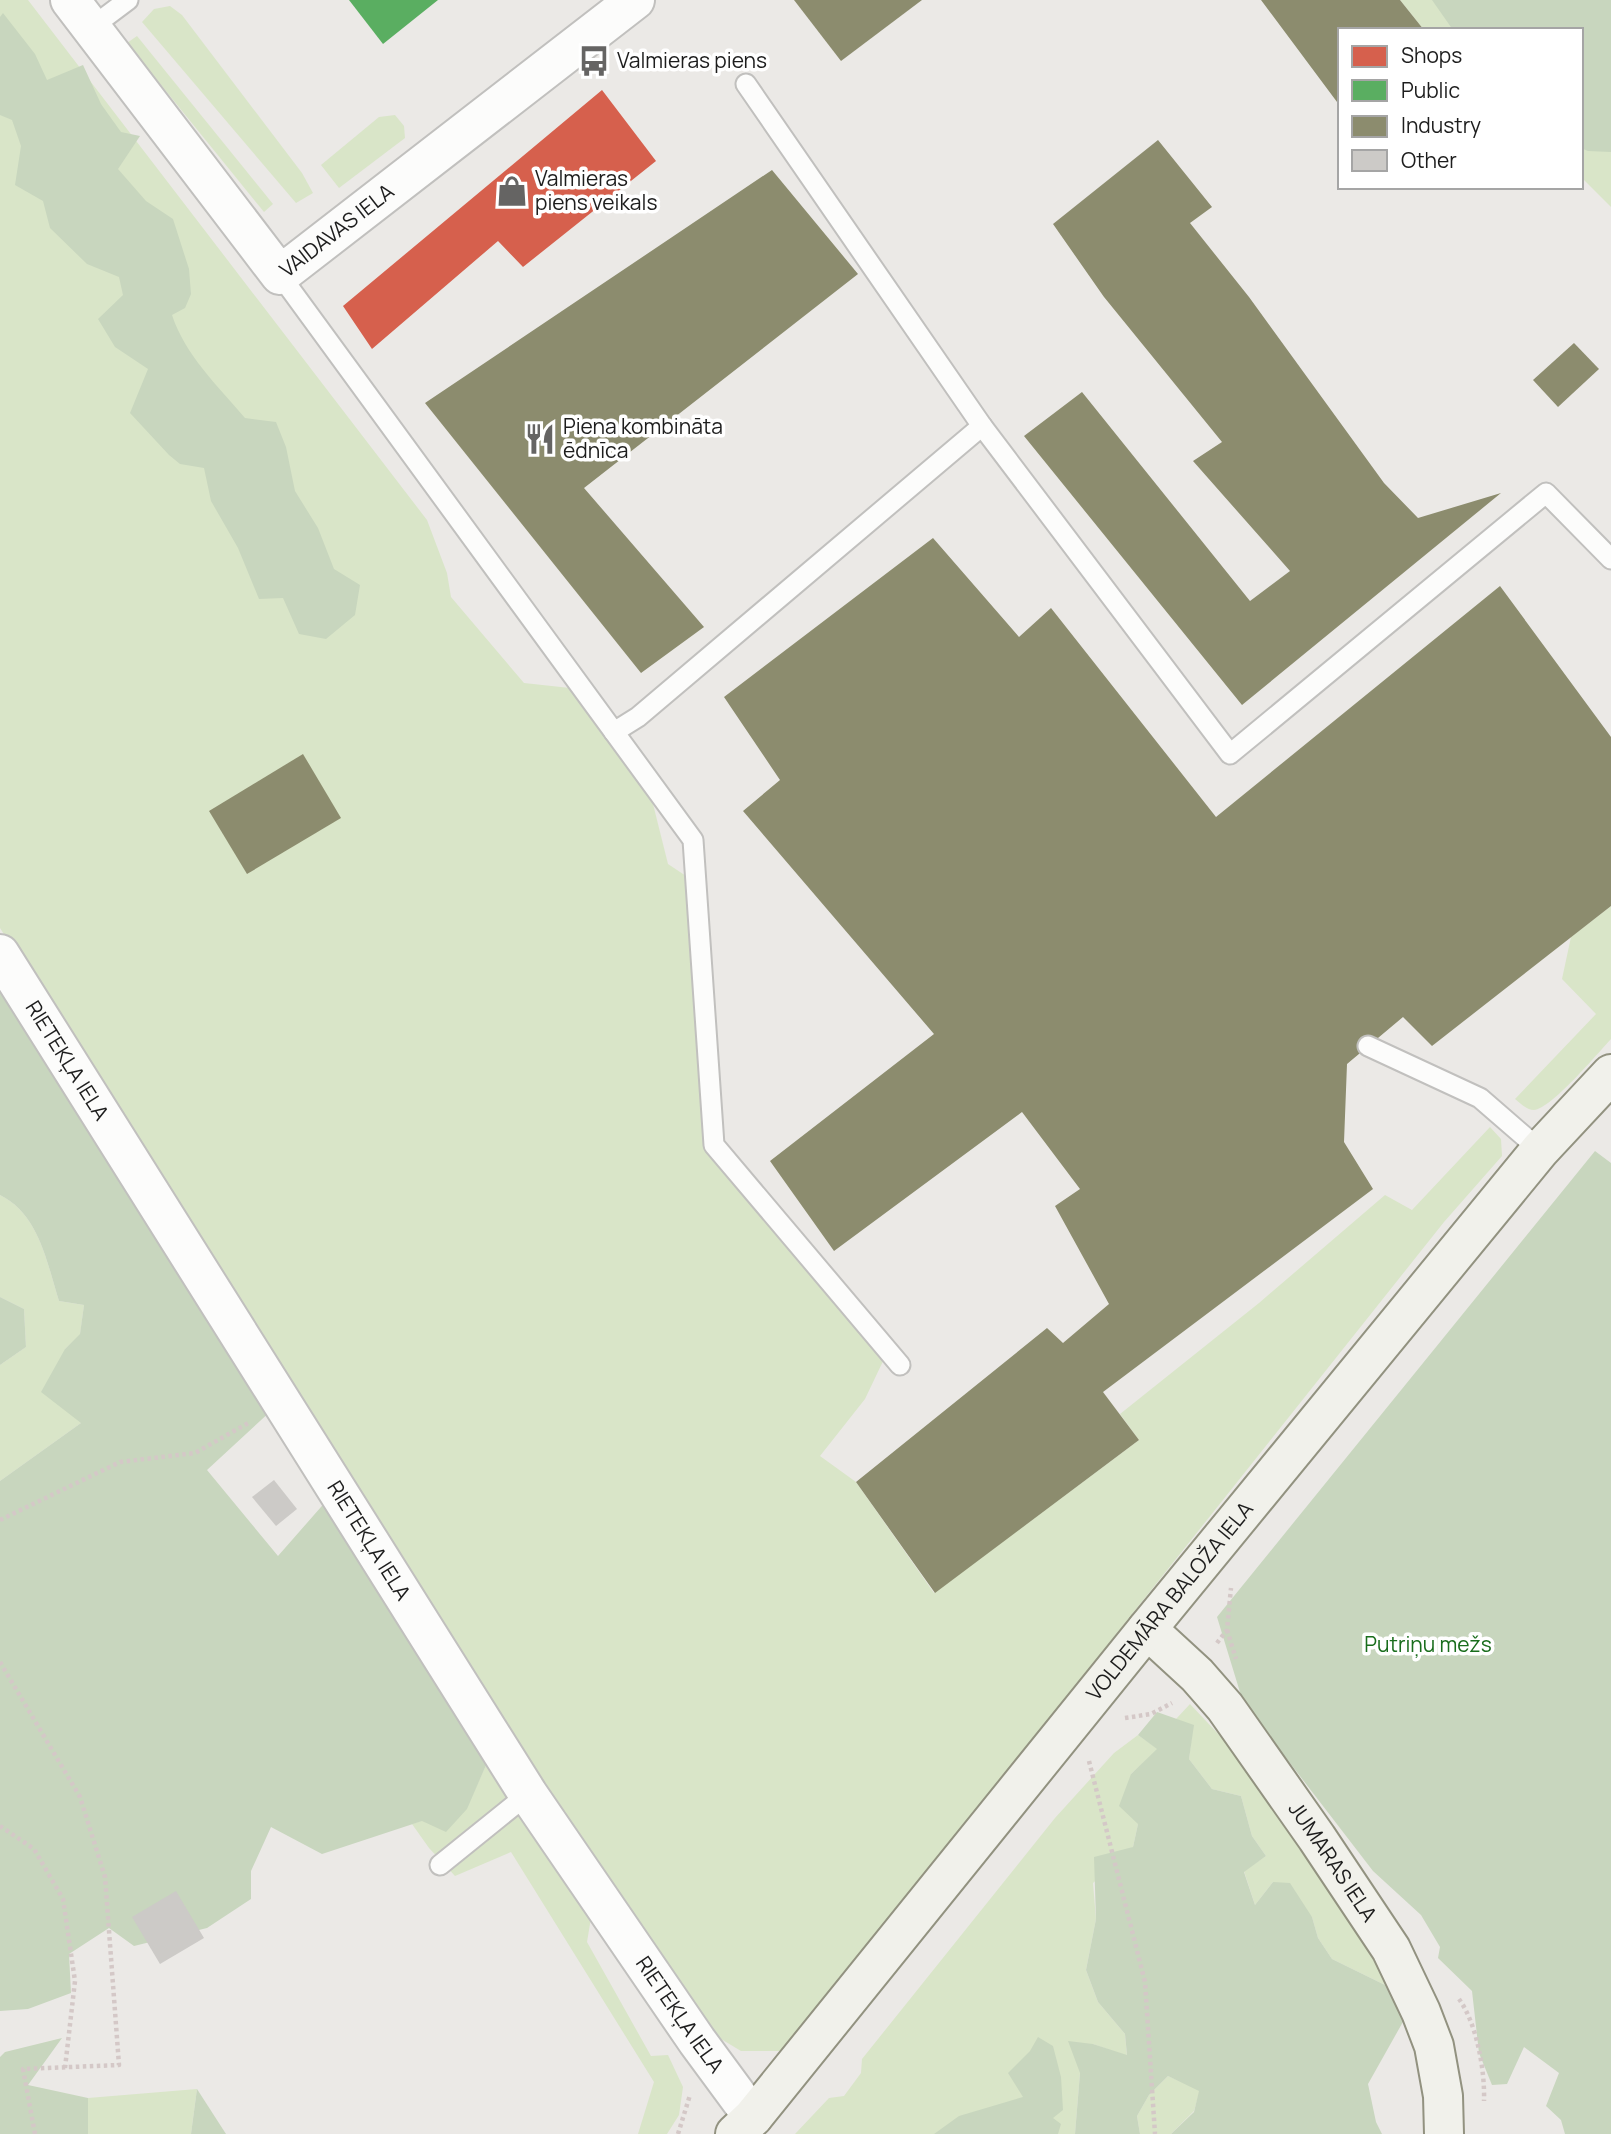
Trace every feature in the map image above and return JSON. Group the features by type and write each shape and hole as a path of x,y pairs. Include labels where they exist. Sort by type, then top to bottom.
{"main road":[{"name":"VOLDEMĀRA BALOŽA IELA","path":"744,2125 1540,1150 1611,1074"},
{"name":"JUMARAS IELA","path":"1147,1629 1196,1675 1224,1707 1317,1838 1391,1949 1434,2046 1443,2096 1444,2134"}],"street":[{"name":"VAIDAVAS IELA","path":"81,14 280,275 635,0"},
{"name":"RIETEKĻA IELA","path":"0,954 528,1794 697,2041 744,2125"}],"lane":[{"path":"81,14 128,0"},
{"path":"746,84 982,426 1230,754 1546,493 1611,559"},
{"path":"280,275 693,840 714,1144 900,1365"},
{"path":"614,732 638,717 982,426"},
{"path":"1368,1046 1480,1098 1540,1150"},
{"path":"440,1865 528,1794"}],"path":[{"path":"0,1520 120,1462 194,1453 253,1421"},
{"path":"0,1662 80,1797 105,1877 119,2065 23,2069 34,2134"},
{"path":"1089,1761 1145,1982 1155,2134"},
{"path":"0,1826 34,1849 63,1899 75,1981 65,2068"}],"green space":[{"path":"0,0 28,0 427,520 447,573 451,597 524,683 570,688 650,792 668,864 689,878 706,1147 885,1357 865,1399 820,1456 856,1482 934,1593 1139,1440 1120,1414 1259,1303 1385,1195 1412,1210 1490,1127 1501,1139 1502,1156 1444,1222 814,2014 780,2051 741,2051 716,2036 546,1786 278,1370 0,928"},
{"path":"1400,0 1611,0 1611,207 1583,179 1583,28 1422,28"},
{"path":"1432,0 1611,0 1611,152 1583,149 1583,28 1452,28"},
{"path":"170,6 182,15 302,173 313,193 296,203 142,22 154,9"},
{"path":"3,13 35,54 47,80 83,65 101,104 121,132 140,136 118,169 146,201 173,219 189,269 191,294 185,308 172,315 178,330 203,370 245,418 276,422 286,447 295,491 318,528 334,569 360,585 355,615 326,639 299,634 283,598 259,599 238,548 211,501 204,468 180,464 130,413 148,369 115,347 98,319 123,295 119,277 87,264 50,228 43,201 15,185 21,146 12,120 0,115 0,17"},
{"path":"137,36 273,204 264,212 127,43"},
{"path":"395,115 404,126 405,138 339,188 321,165 379,117"},
{"path":"1611,906 1611,1039 1551,1100 1542,1107 1529,1109 1515,1099 1596,1014 1562,979 1571,937"},
{"path":"0,978 272,1410 207,1470 278,1556 328,1499 490,1756 467,1809 446,1832 422,1821 322,1854 271,1827 251,1871 251,1899 207,1928 134,1946 109,1928 69,1954 71,1993 28,2009 0,2011 0,1481 81,1423 41,1392 65,1349 80,1334 84,1305 59,1301 33,1227 13,1203 0,1195"},
{"name":"Putriņu mežs","path":"1595,1151 1611,1163 1611,2134 1565,2134 1561,2120 1546,2106 1559,2073 1524,2047 1507,2084 1492,2085 1479,2053 1472,1991 1438,1958 1440,1947 1421,1915 1373,1871 1243,1702 1217,1617"},
{"path":"0,1195 13,1203 33,1227 59,1301 84,1305 80,1335 65,1349 81,1423 0,1481 0,1365 26,1347 24,1309 0,1297"},
{"path":"0,1297 24,1309 26,1347 0,1365"},
{"path":"1190,1704 1224,1740 1350,1922 1382,1974 1385,1985 1332,1959 1318,1938 1312,1917 1273,1882 1255,1905 1244,1871 1266,1856 1252,1836 1241,1796 1212,1789 1189,1759 1193,1726 1176,1719"},
{"path":"1157,1712 1194,1725 1189,1759 1212,1789 1241,1796 1252,1836 1266,1856 1244,1872 1255,1905 1273,1882 1290,1883 1312,1917 1318,1938 1332,1959 1385,1985 1404,2020 1368,2084 1376,2122 1382,2134 1171,2134 1194,2112 1199,2091 1168,2076 1149,2095 1137,2116 1140,2134 1075,2134 1080,2073 1068,2041 1093,2044 1127,2055 1125,2034 1098,2002 1086,1970 1096,1919 1094,1857 1133,1847 1138,1824 1119,1806 1131,1774 1157,1749 1138,1735"},
{"path":"1138,1735 1158,1749 1131,1774 1138,1824 1133,1847 1093,1883 1096,1919 1086,1970 1098,2002 1125,2034 1127,2056 1093,2044 1080,2073 1075,2134 795,2134 829,2098 844,2096 861,2073 862,2059 1055,1818 1114,1753"},
{"path":"490,1756 591,1918 587,1942 651,2056 668,2055 683,2087 679,2115 667,2134 638,2134 654,2082 511,1852 455,1876 429,1848 412,1824 468,1805"},
{"path":"1038,2037 1053,2046 1061,2077 1063,2110 1053,2118 1061,2124 1058,2134 934,2134 959,2116 1023,2097 1008,2073 1030,2051"},
{"path":"62,2038 28,2085 88,2098 88,2134 0,2134 0,2057 5,2052"},
{"path":"1168,2076 1200,2090 1194,2111 1171,2134 1140,2134 1137,2116 1149,2095"},
{"path":"197,2089 191,2134 88,2134 88,2098"},
{"path":"197,2089 226,2134 191,2134"}],"building: Shops":[{"path":"602,90 656,161 523,267 498,241 372,349 343,306"}],"building: Public":[{"path":"349,0 438,0 383,44"}],"building: Industry":[{"path":"794,0 922,0 841,61"},
{"path":"1261,0 1400,0 1422,28 1338,28 1338,103"},
{"path":"1158,140 1212,207 1190,223 1249,297 1384,483 1418,518 1501,493 1242,705 1024,436 1082,392 1250,601 1290,571 1193,461 1222,442 1104,297 1053,224"},
{"path":"772,170 858,274 584,488 704,627 641,673 425,403"},
{"path":"1574,343 1599,369 1558,407 1533,380"},
{"path":"933,538 1019,637 1051,608 1216,817 1500,586 1611,737 1611,906 1432,1046 1403,1017 1347,1064 1344,1142 1373,1189 1103,1392 1139,1440 935,1593 856,1482 1047,1328 1063,1343 1109,1304 1055,1206 1080,1189 1022,1112 834,1251 770,1161 934,1034 743,811 780,780 724,697"},
{"path":"303,754 341,818 247,874 209,811"}],"building: Other":[{"path":"274,1480 297,1509 276,1526 252,1497"},
{"path":"176,1891 204,1938 160,1964 132,1917"}],"place":[{"name":"Valmieras piens","path":"594,61"},
{"name":"Valmieras piens veikals","path":"512,191"},
{"name":"Piena kombināta ēdnīca","path":"540,439"}]}
